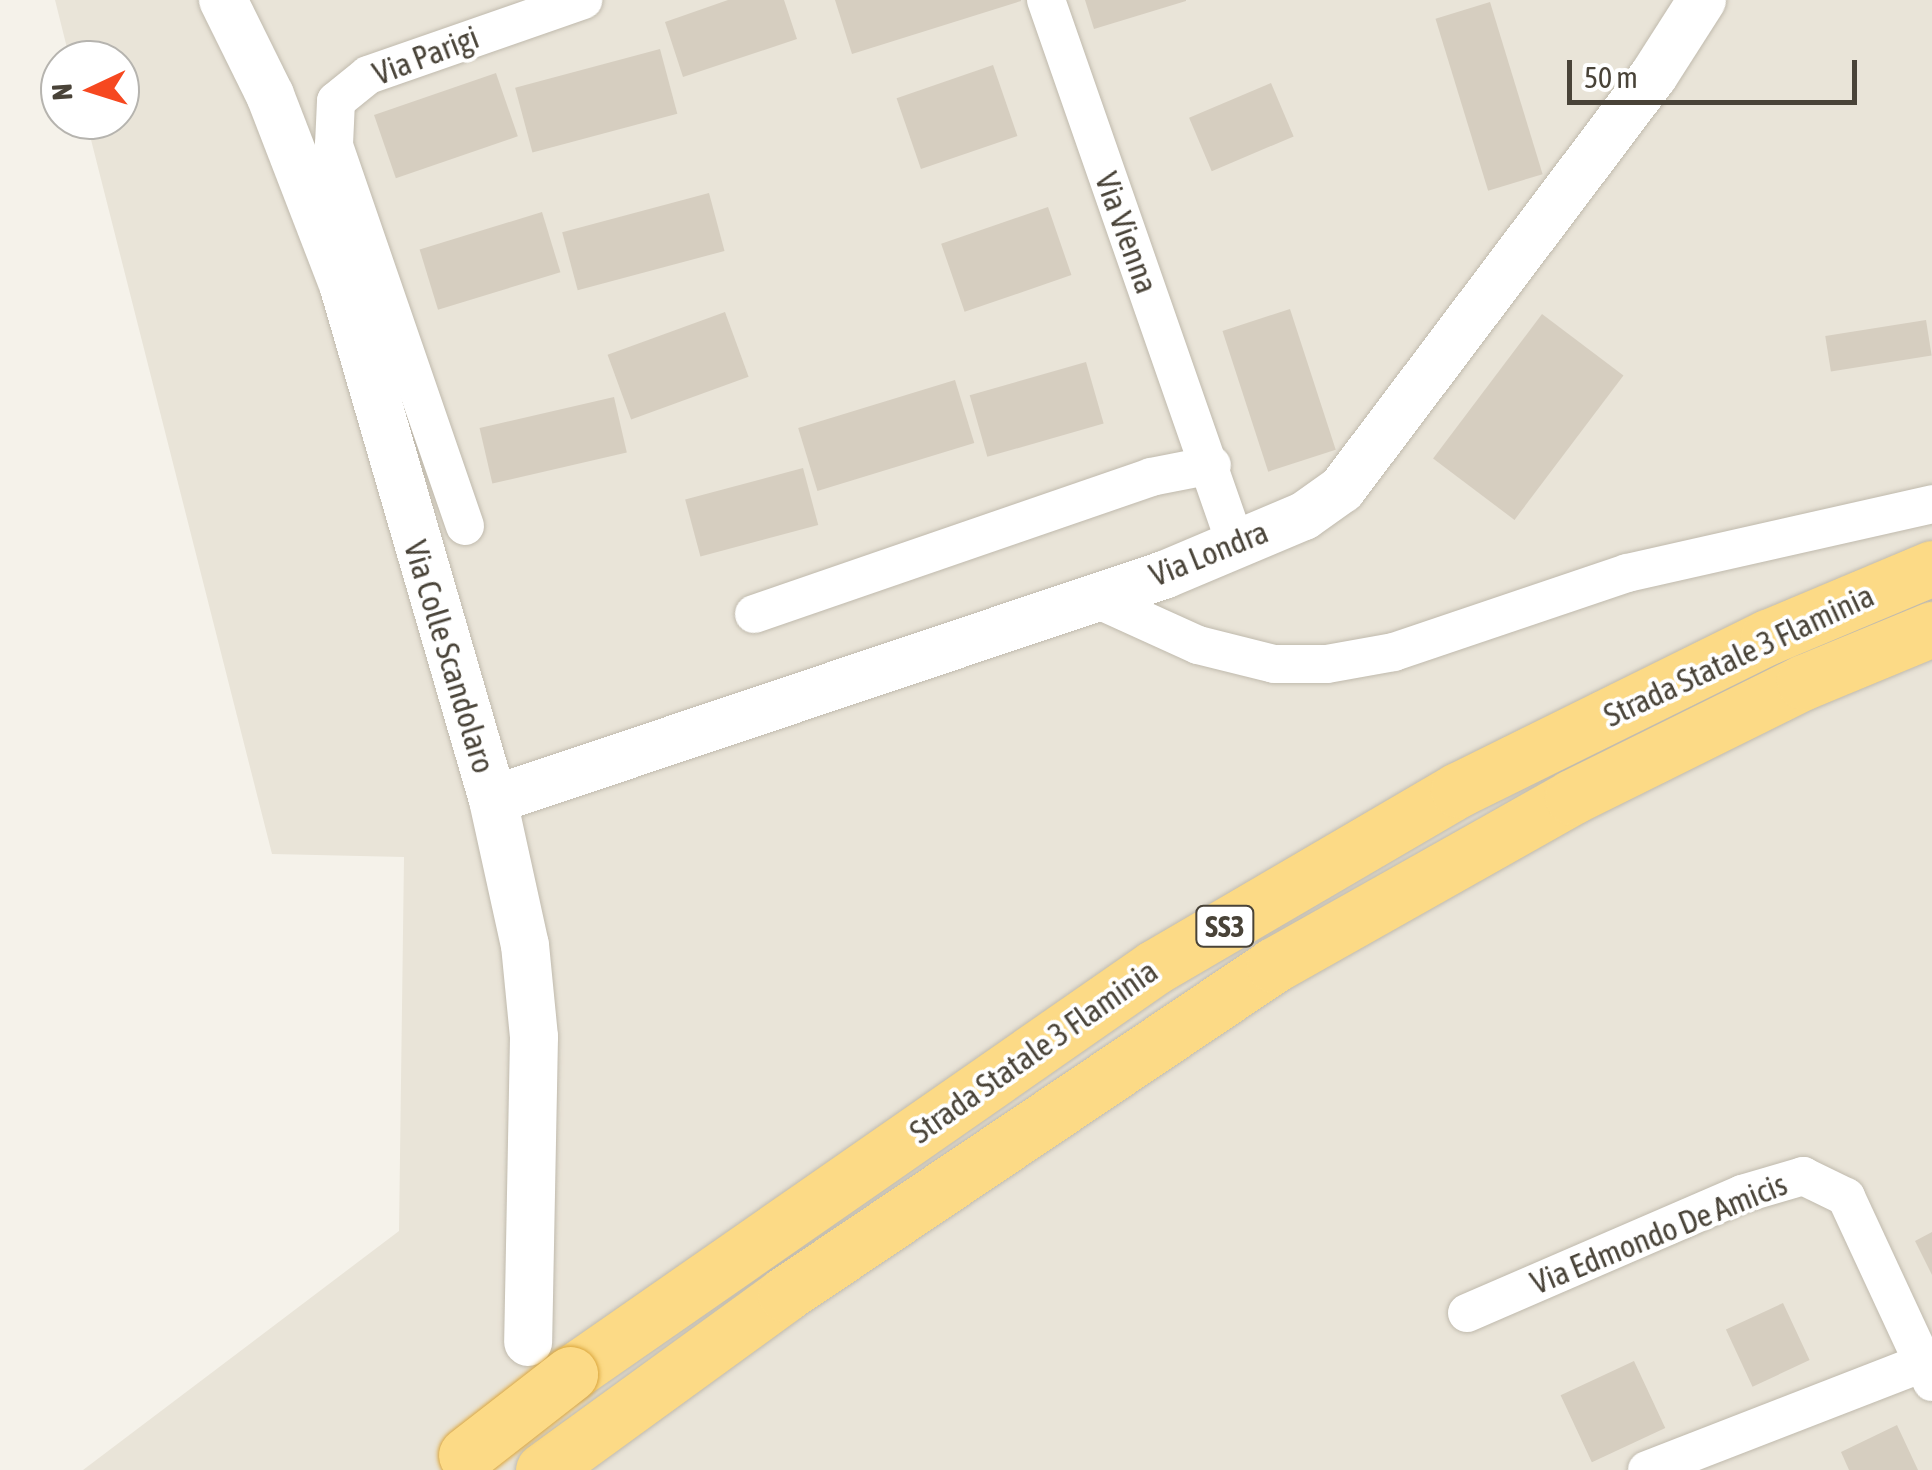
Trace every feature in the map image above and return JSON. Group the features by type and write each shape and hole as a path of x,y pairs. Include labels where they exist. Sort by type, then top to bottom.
{"highway":[{"name":"Strada Statale 3 Flaminia","path":"456,1462 549,1358 1156,966 1458,790 1768,637 1932,568"},
{"name":"Strada Statale 3 Flaminia","path":"562,1457 784,1294 1274,965 1572,796 1804,682 1932,629"}],"street":[{"name":"Via Colle Scandolaro","path":"224,0 362,281 493,800 524,945 534,1037 549,1358"},
{"name":"Via Parigi","path":"465,526 362,281 334,144 336,101 368,74 583,0"},
{"name":"Via Vienna","path":"1046,0 1083,120 1212,465 1234,542"},
{"name":"Via Londra","path":"493,800 1164,575 1234,542 1304,516 1342,489 1654,75 1702,0"},
{"path":"754,614 1151,476 1212,465"},
{"path":"1092,597 1198,646 1274,664 1327,664 1394,652 1627,573 1932,504"},
{"name":"Via Edmondo De Amicis","path":"1467,1313 1742,1194 1803,1176 1846,1197 1928,1372 1646,1470"}],"shaded area":[{"path":"55,0 1932,0 1932,1470 83,1470 399,1231 404,857 272,854 91,140 140,140 140,40 65,40"}],"building":[{"path":"728,0 784,0 797,39 683,77 665,22"},
{"path":"835,0 1021,0 1021,1 852,54"},
{"path":"1085,0 1186,0 1186,1 1094,29"},
{"path":"1490,2 1543,174 1488,191 1435,19"},
{"path":"660,49 677,114 532,153 515,88"},
{"path":"993,65 1017,136 921,169 897,98"},
{"path":"496,73 518,136 396,178 374,115"},
{"path":"1271,83 1294,136 1212,171 1189,118"},
{"path":"709,193 725,251 578,290 562,232"},
{"path":"1048,207 1071,275 965,312 941,244"},
{"path":"542,212 560,272 438,310 420,249"},
{"path":"1290,309 1336,450 1268,472 1222,331"},
{"path":"725,312 749,377 631,420 608,355"},
{"path":"1542,314 1623,375 1515,520 1433,459"},
{"path":"1926,320 1932,356 1831,372 1825,336"},
{"path":"1086,362 1104,424 987,457 970,395"},
{"path":"955,380 974,443 817,491 798,428"},
{"path":"614,397 627,453 492,484 480,428"},
{"path":"803,468 818,525 700,557 685,500"},
{"path":"1932,1232 1932,1275 1915,1241"},
{"path":"1783,1303 1810,1360 1753,1387 1726,1330"},
{"path":"1634,1361 1665,1428 1592,1462 1561,1395"},
{"path":"1897,1425 1918,1470 1849,1470 1841,1452"}]}
